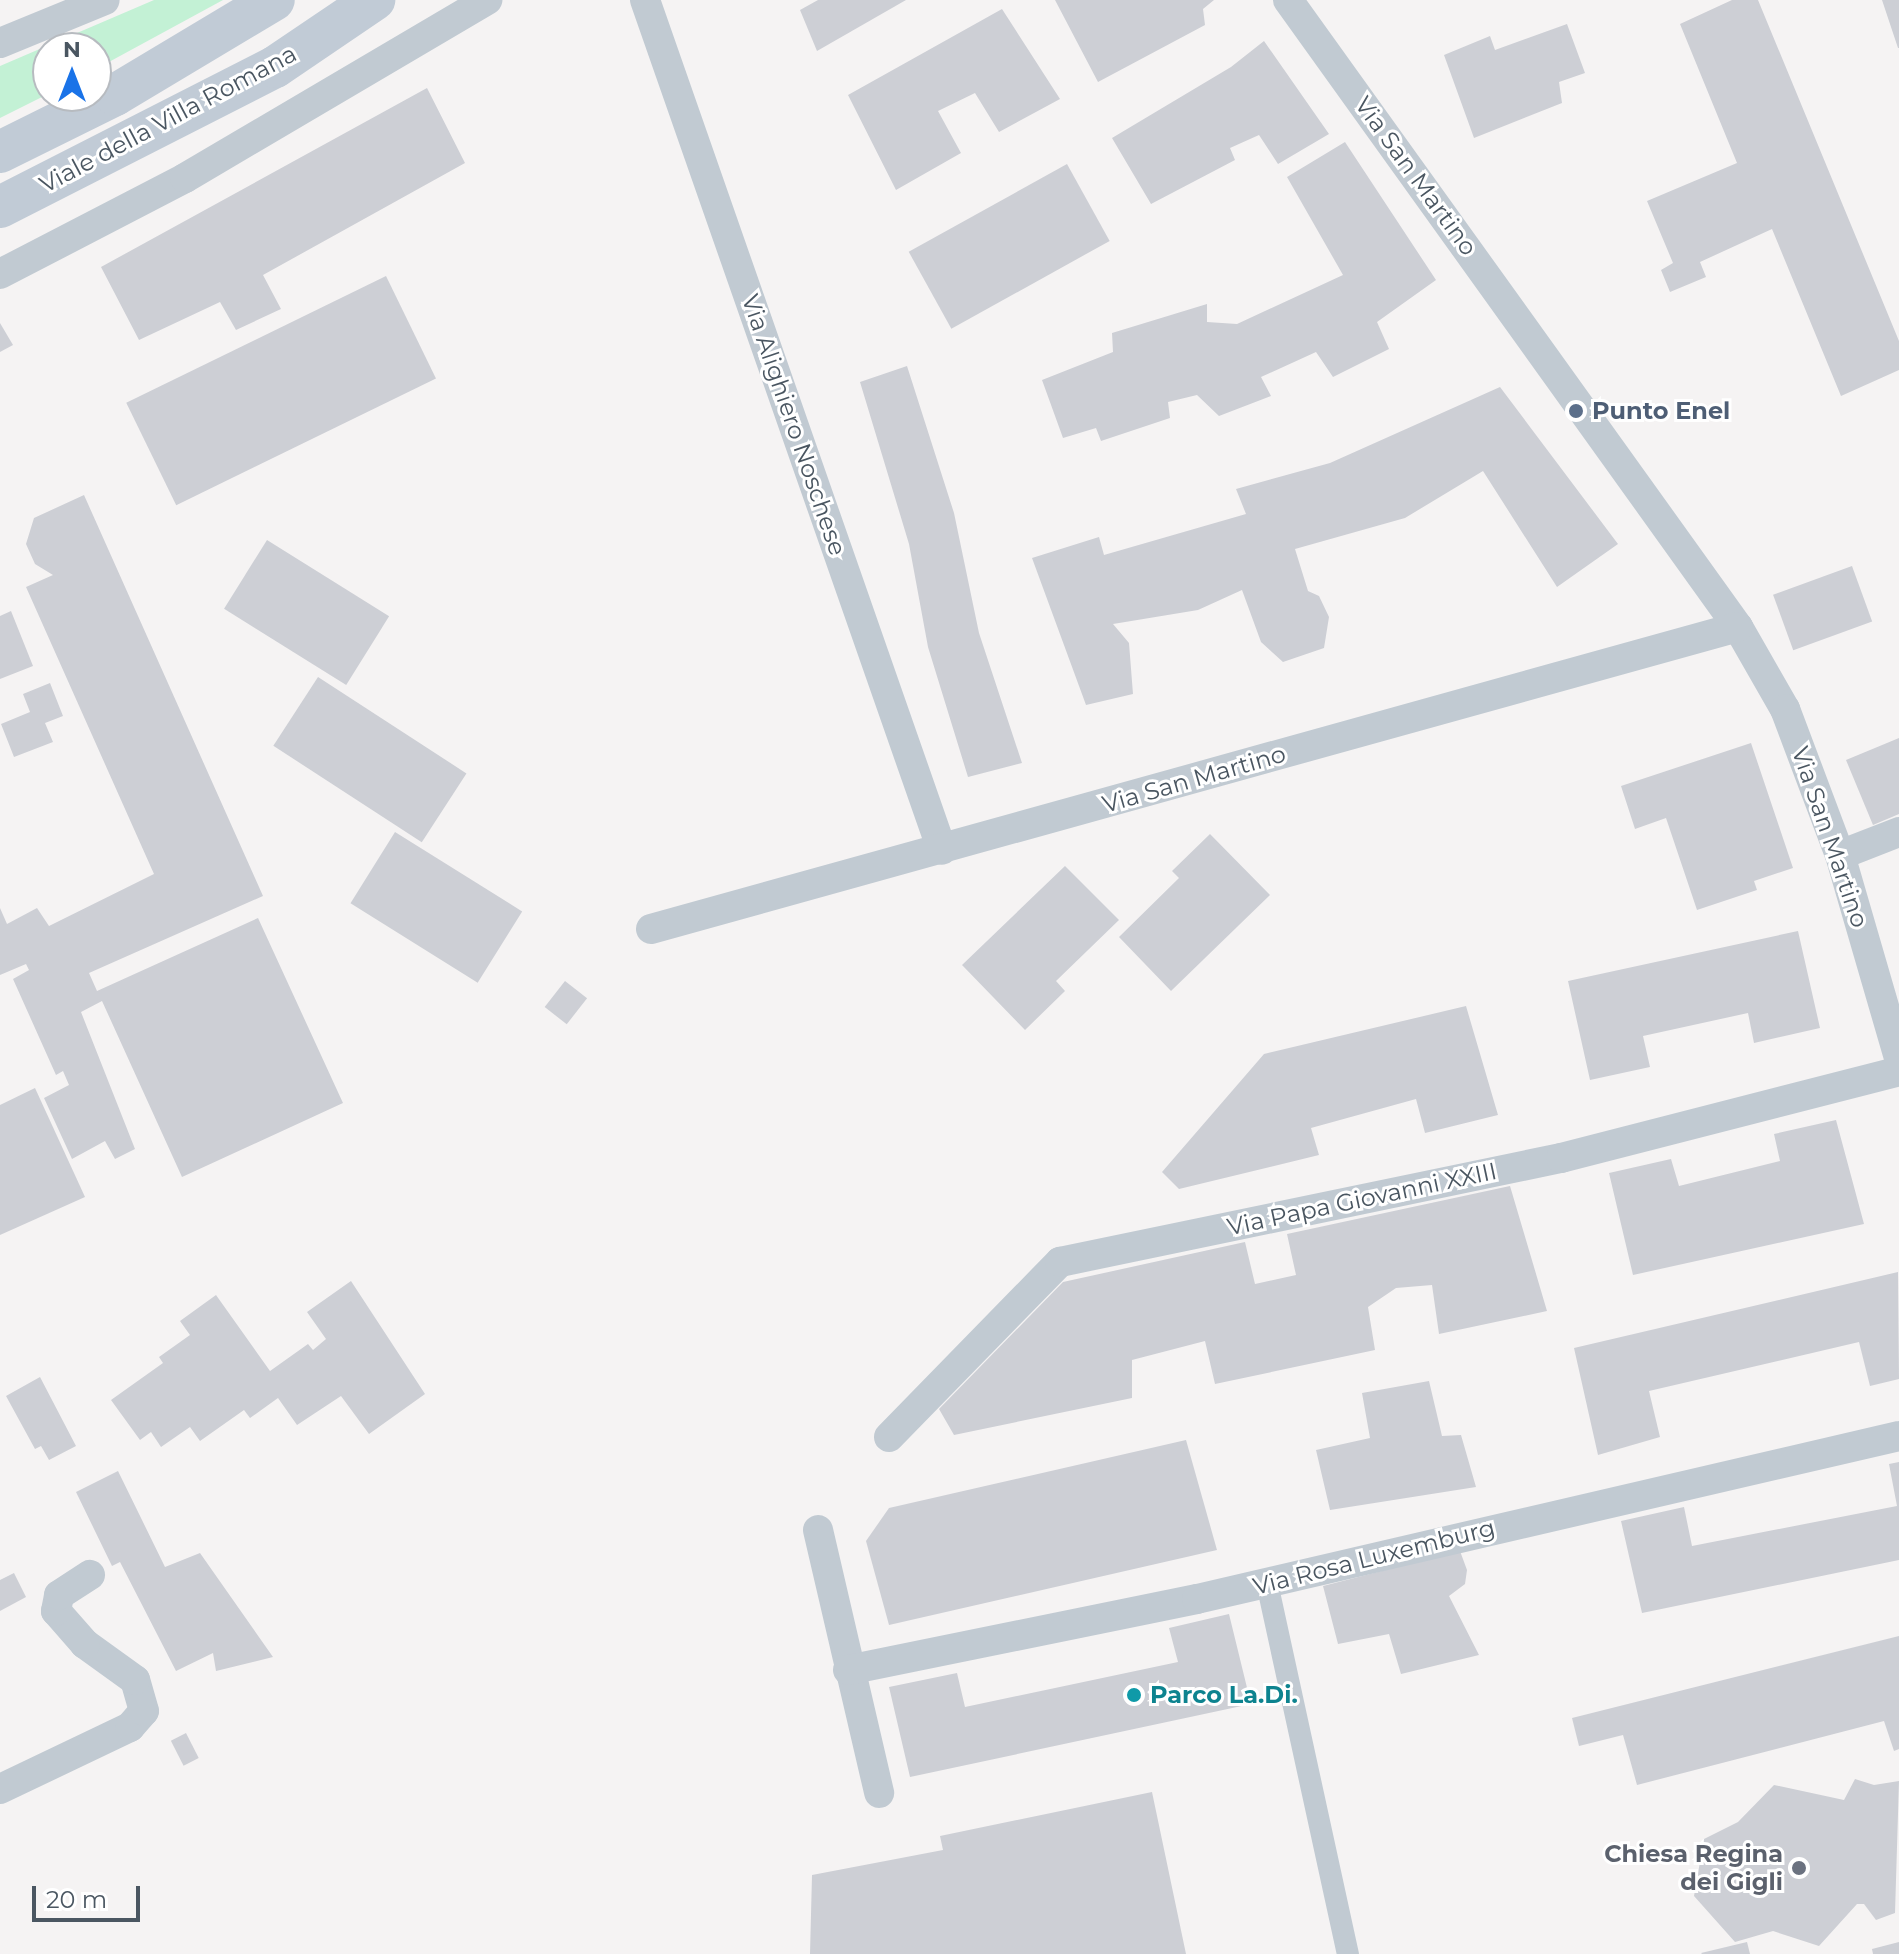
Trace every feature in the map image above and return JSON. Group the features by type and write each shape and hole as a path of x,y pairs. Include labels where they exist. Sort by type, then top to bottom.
{"main road":[{"name":"Viale della Villa Romana","path":"0,152 214,37 274,0"},
{"name":"Viale della Villa Romana","path":"0,207 275,67 374,0"}],"street":[{"path":"0,43 105,0"},
{"path":"0,274 185,178 487,0"},
{"name":"Via Alighiero Noschese","path":"645,0 942,850"},
{"name":"Via San Martino","path":"1288,0 1738,627 1785,709 1840,855 1899,1058"},
{"name":"Via San Martino","path":"651,929 1738,627"},
{"path":"1840,855 1899,832"},
{"name":"Via Papa Giovanni XXIII","path":"889,1437 1060,1262 1561,1158 1899,1071"},
{"name":"Via Rosa Luxemburg","path":"848,1670 1267,1583 1899,1436"},
{"path":"818,1530 848,1670 879,1793"},
{"path":"0,1789 130,1727 144,1711 135,1680 85,1644 56,1611 59,1595 90,1575"},
{"path":"1267,1583 1348,1954"}],"green space":[{"path":"154,0 223,0 112,60 112,32 79,32"},
{"path":"32,52 32,102 0,118 0,66"}],"building":[{"path":"818,0 906,0 817,51 800,10"},
{"path":"1055,0 1214,0 1203,9 1205,25 1098,82"},
{"path":"1732,0 1758,0 1899,341 1899,370 1841,396 1772,229 1700,262 1706,277 1670,292 1661,270 1673,263 1647,201 1737,163 1680,24"},
{"path":"1882,0 1899,0 1899,48 1898,48"},
{"path":"1002,9 1060,99 999,132 975,93 938,111 961,153 896,190 848,95"},
{"path":"1567,24 1585,73 1559,82 1562,103 1474,138 1444,55 1490,36 1495,50"},
{"path":"1264,41 1329,134 1278,164 1259,135 1230,148 1235,160 1151,204 1112,138 1231,67"},
{"path":"427,88 465,163 263,275 281,309 236,330 220,302 139,340 101,267"},
{"path":"1345,142 1436,280 1377,322 1389,349 1333,377 1316,352 1261,377 1271,396 1219,416 1197,395 1168,402 1170,418 1101,441 1096,428 1063,438 1042,380 1113,352 1112,333 1207,304 1207,322 1237,324 1343,275 1287,177"},
{"path":"1067,164 1110,241 951,329 909,252"},
{"path":"386,276 436,378 176,505 126,403"},
{"path":"0,323 13,345 0,352"},
{"path":"907,366 954,513 979,633 1022,763 968,777 928,647 909,544 860,382"},
{"path":"1500,387 1618,544 1557,587 1483,471 1405,518 1295,549 1308,591 1319,596 1329,617 1324,648 1283,662 1261,642 1242,590 1198,610 1113,624 1129,643 1133,694 1086,705 1032,558 1099,537 1104,555 1246,514 1236,489 1330,463"},
{"path":"84,495 263,896 89,973 97,991 258,918 343,1103 182,1177 102,1001 81,1012 135,1149 115,1159 105,1141 72,1159 44,1098 69,1085 63,1071 56,1075 13,979 29,970 26,964 0,975 0,908 7,924 37,908 49,926 154,874 26,587 53,575 35,564 26,544 34,518"},
{"path":"267,540 389,616 346,685 224,609"},
{"path":"1852,566 1872,621 1793,650 1773,595"},
{"path":"11,611 33,666 0,679 0,616"},
{"path":"318,677 466,773 422,842 273,746"},
{"path":"50,683 63,716 45,723 53,742 14,757 1,724 30,712 23,694"},
{"path":"1899,738 1899,814 1873,825 1846,760"},
{"path":"1751,743 1793,868 1754,881 1757,890 1697,910 1666,818 1635,829 1621,786"},
{"path":"395,832 522,911 478,983 350,903"},
{"path":"1210,834 1270,895 1171,991 1119,937 1179,878 1172,871"},
{"path":"1065,866 1119,920 1056,981 1065,991 1025,1030 962,965"},
{"path":"1798,931 1820,1028 1754,1043 1748,1013 1643,1036 1650,1067 1590,1080 1568,981"},
{"path":"565,981 587,998 567,1024 545,1007"},
{"path":"1466,1006 1498,1115 1425,1133 1416,1099 1311,1128 1319,1155 1179,1189 1162,1172 1264,1054"},
{"path":"35,1088 85,1197 0,1235 0,1105"},
{"path":"1836,1120 1864,1224 1633,1275 1609,1173 1671,1159 1679,1186 1780,1161 1774,1134"},
{"path":"1510,1186 1547,1311 1439,1334 1432,1285 1396,1288 1368,1307 1375,1350 1215,1384 1205,1341 1132,1360 1132,1398 954,1435 939,1409 1063,1282 1245,1242 1255,1284 1296,1275 1287,1234"},
{"path":"1898,1272 1899,1379 1870,1386 1859,1342 1649,1391 1660,1437 1598,1455 1574,1348"},
{"path":"351,1281 425,1394 369,1434 341,1396 297,1425 278,1398 250,1418 244,1410 200,1441 190,1427 161,1447 151,1432 140,1440 111,1400 163,1363 159,1357 190,1335 180,1321 216,1295 270,1371 308,1344 313,1350 326,1339 307,1312"},
{"path":"40,1377 76,1446 49,1460 41,1446 35,1449 6,1396"},
{"path":"1429,1381 1442,1436 1461,1435 1476,1487 1330,1510 1316,1450 1370,1438 1362,1393"},
{"path":"1186,1440 1217,1550 889,1625 866,1541 889,1508"},
{"path":"1899,1462 1899,1560 1642,1613 1621,1521 1684,1507 1692,1546 1897,1506 1889,1464"},
{"path":"118,1471 165,1567 200,1553 273,1657 216,1671 213,1653 176,1671 120,1562 112,1566 76,1492"},
{"path":"1460,1551 1467,1570 1465,1584 1449,1596 1479,1655 1401,1674 1389,1634 1338,1644 1323,1586"},
{"path":"14,1573 26,1597 0,1611 0,1580"},
{"name":"Parco La.Di.","path":"1229,1614 1251,1704 910,1777 889,1687 957,1673 965,1707 1178,1662 1169,1628"},
{"name":"Chiesa Regina dei Gigli","path":"1899,1636 1899,1749 1894,1751 1884,1721 1637,1785 1623,1735 1579,1746 1572,1718"},
{"path":"186,1733 199,1758 184,1766 171,1741"},
{"name":"Chiesa Regina dei Gigli","path":"1855,1779 1874,1785 1899,1781 1895,1913 1876,1920 1864,1904 1857,1904 1819,1946 1773,1931 1735,1942 1694,1896 1704,1839 1738,1822 1774,1785 1844,1800"},
{"path":"1152,1792 1186,1954 810,1954 812,1875 943,1850 940,1836"},
{"path":"1747,1942 1750,1954 1701,1953"},
{"path":"1899,1942 1899,1954 1873,1954 1872,1949"}],"place":[{"name":"Punto Enel","path":"1576,411"},
{"name":"Parco La.Di.","path":"1134,1695"},
{"name":"Chiesa Regina dei Gigli","path":"1799,1868"}]}
